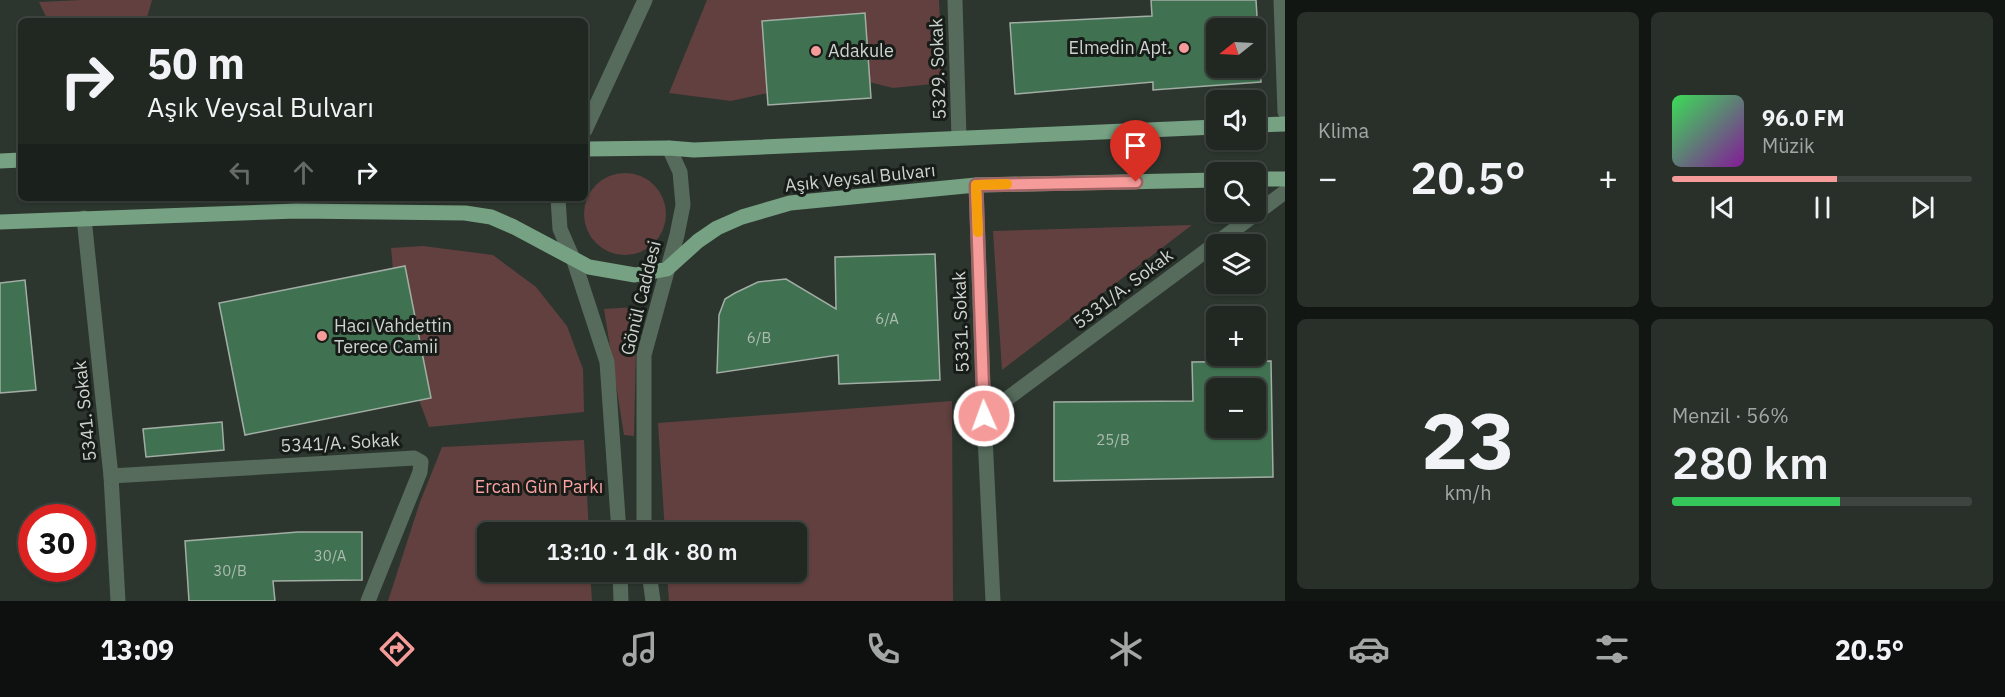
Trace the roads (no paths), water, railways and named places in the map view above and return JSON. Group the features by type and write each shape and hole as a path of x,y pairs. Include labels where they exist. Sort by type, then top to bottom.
{"main road":[{"path":"1266,125 1285,124"},
{"name":"Aşık Veysal Bulvarı","path":"588,149 694,150 1206,127"},
{"path":"0,161 18,160"},
{"path":"1266,179 1285,179"},
{"name":"Aşık Veysal Bulvarı","path":"667,269 698,241 717,228 742,217 790,203 976,185 1206,180"},
{"path":"0,222 297,211 465,213 491,217 514,227 589,267 635,275 667,269"}],"street":[{"path":"588,124 645,0"},
{"name":"5329. Sokak","path":"955,0 959,138"},
{"path":"1281,0 1285,112"},
{"name":"Gönül Caddesi","path":"644,522 644,355 683,205 680,172 669,148"},
{"name":"5331. Sokak","path":"976,185 993,601"},
{"name":"5331/A. Sokak","path":"984,416 1285,192"},
{"name":"Gönül Caddesi","path":"558,201 560,229 574,261 607,362 618,522"},
{"name":"5341. Sokak","path":"84,218 111,477 118,601"},
{"name":"5341/A. Sokak","path":"111,477 414,458 421,462 420,472 368,601"},
{"path":"620,582 621,601"},
{"path":"650,582 653,601"}],"place":[{"name":"Elmedin Apt.","path":"1184,48"},
{"name":"Adakule","path":"816,51"},
{"name":"Hacı Vahdettin Terece Camii","path":"322,336"}],"park label":[{"name":"Ercan Gün Parkı","path":"539,487"}]}
